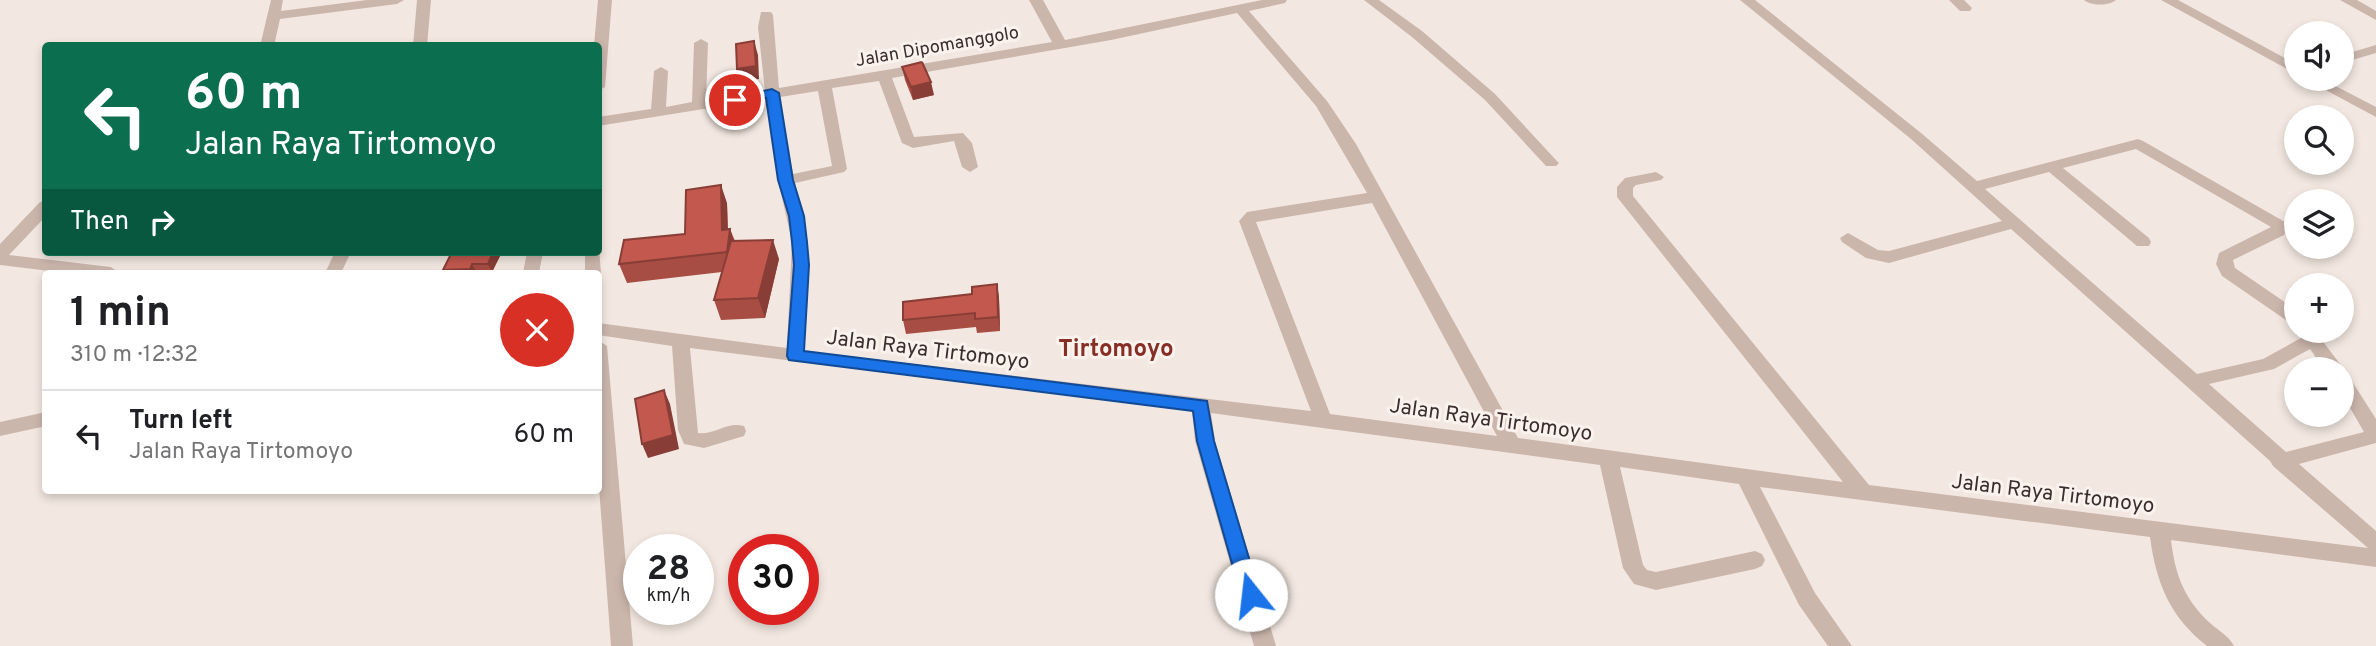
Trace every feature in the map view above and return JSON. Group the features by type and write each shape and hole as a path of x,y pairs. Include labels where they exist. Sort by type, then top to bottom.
{"street":[{"path":"274,16 397,0"},
{"path":"420,42 424,0"},
{"path":"602,42 605,0"},
{"path":"1036,0 1060,44"},
{"name":"Jalan Dipomanggolo","path":"602,121 884,76 1280,0"},
{"path":"1371,0 1417,34 1490,97 1550,163"},
{"path":"1750,2 1768,0"},
{"path":"2091,0 2109,0"},
{"path":"2168,0 2284,63"},
{"path":"2347,0 2376,16"},
{"path":"268,42 277,1"},
{"path":"1750,2 1974,187 2195,381 2280,461 2376,543"},
{"path":"1240,8 1322,104 1348,144 1511,444"},
{"path":"766,15 772,93 786,180 796,216 801,265 795,356"},
{"path":"699,105 701,43"},
{"path":"2354,55 2376,49"},
{"path":"658,112 661,71"},
{"path":"884,76 907,140 913,143 958,136 964,143 970,167"},
{"path":"786,180 839,169 824,85"},
{"path":"2335,91 2376,113"},
{"path":"1974,187 2138,144 2279,226 2278,231 2225,257 2224,264 2228,272 2284,310"},
{"path":"2052,167 2143,242"},
{"path":"1656,177 1631,181 1625,187 1625,197 1863,492"},
{"path":"1323,419 1247,221 1253,216 1376,197"},
{"path":"0,256 42,209"},
{"path":"1848,238 1877,258 1889,257 2015,223"},
{"path":"0,256 91,270"},
{"name":"Jalan Raya Tirtomoyo","path":"602,330 795,356 1323,419 1745,477 2376,558"},
{"path":"681,340 687,430 691,439 704,441 737,431"},
{"path":"2195,381 2269,364 2298,343"},
{"path":"602,396 622,646"},
{"path":"2280,461 2372,437 2375,433 2354,399"},
{"path":"1201,406 1205,441 1265,646"},
{"path":"0,429 42,420"},
{"path":"1608,457 1633,568 1641,578 1657,581 1755,560"},
{"path":"1745,477 1807,598 1841,646"},
{"path":"2159,530 2166,580 2177,602 2188,617 2223,646"}],"building":[{"path":"754,41 756,66 737,69 736,44"},
{"path":"922,62 931,82 911,87 902,67"},
{"path":"721,185 722,230 730,229 727,252 619,264 624,240 685,234 686,190"},
{"path":"773,240 758,298 714,300 731,241"},
{"path":"450,256 491,256 488,264 472,264 470,269 443,270"},
{"path":"997,284 998,317 975,319 975,313 903,320 903,302 972,294 972,287"},
{"path":"664,390 673,435 642,444 635,399"}],"district":[{"name":"Tirtomoyo","path":"1116,348"}],"route":[{"path":"735,100 772,93 786,180 800,242 795,356 983,377 1201,406 1205,441 1251,595"}]}
